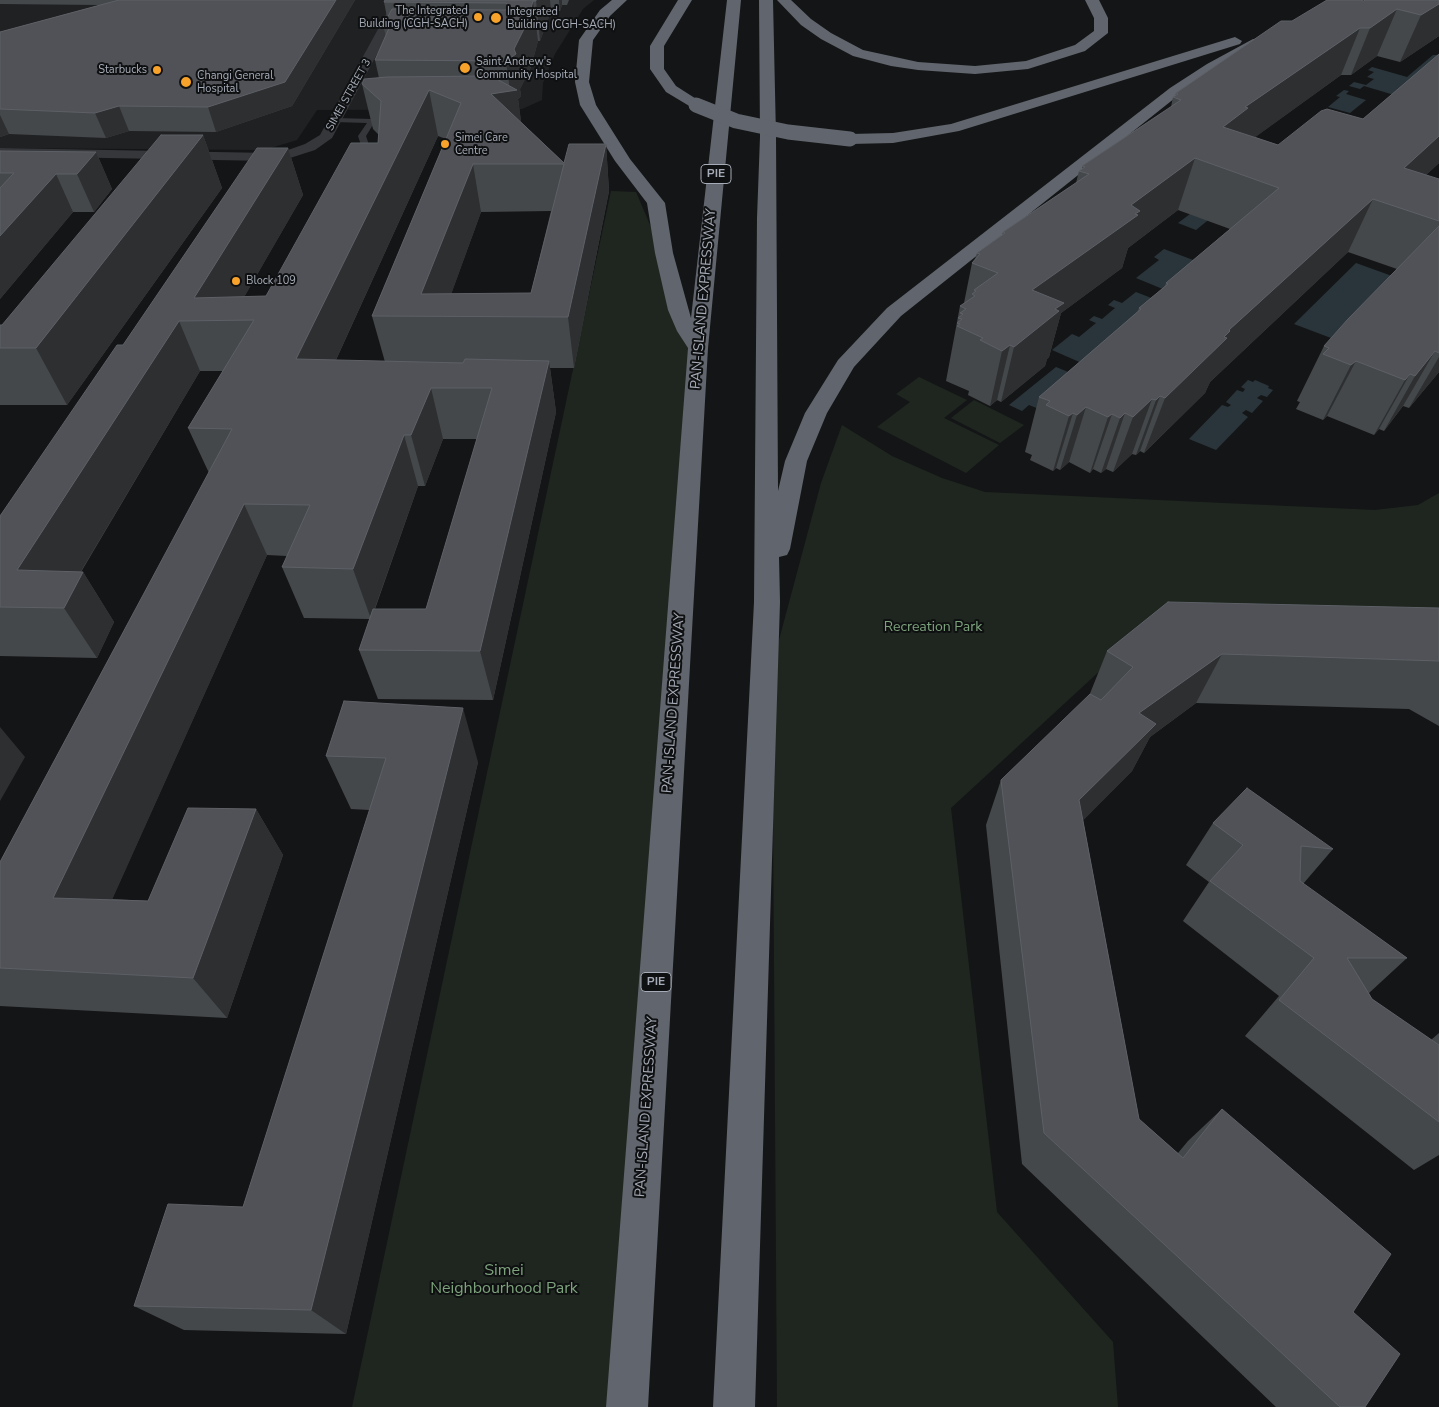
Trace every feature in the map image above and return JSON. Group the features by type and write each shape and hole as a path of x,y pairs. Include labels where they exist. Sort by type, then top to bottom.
{"highway":[{"path":"620,0 605,13 586,40 582,82 588,105 623,161 656,203 664,253 678,310 687,331 698,348"},
{"path":"685,0 657,46 658,70 672,89 696,105 736,121 788,132 850,139 893,138 953,128 1270,33 1212,67 1152,109 894,312 845,364 816,413 796,461 766,602"},
{"name":"PAN-ISLAND EXPRESSWAY","path":"627,1407 698,348 734,0"},
{"path":"734,1407 766,602 766,218 768,136 766,0"},
{"path":"784,0 806,22 826,36 858,53 891,62 918,66 975,70 1028,65 1080,48 1101,33 1101,18 1092,0"}],"street":[{"name":"SIMEI STREET 3","path":"0,152 269,156 290,154 310,147 325,138 360,82 381,45 400,0"}],"lane":[{"path":"335,120 372,122 398,118"},
{"path":"372,122 362,136 361,146 374,144"}],"shaded area":[{"name":"Changi General Hospital","path":"0,0 594,0 583,9 555,54 543,83 542,100 522,109 317,110 297,140 264,150 0,148"},
{"path":"1433,55 1439,55 1401,97 1364,86 1360,89 1349,86 1354,82 1366,85 1374,79 1367,77 1374,72 1368,70 1372,67 1407,77"},
{"path":"1344,90 1349,91 1346,94 1366,100 1350,113 1328,107 1340,97 1336,96"},
{"path":"1198,208 1212,217 1196,230 1178,223"},
{"path":"1164,249 1209,266 1170,292 1136,278 1159,260 1154,257"},
{"path":"1356,263 1392,276 1331,338 1294,324"},
{"path":"1136,292 1159,301 1084,364 1052,350 1072,334 1079,337 1096,323 1089,320 1094,316 1102,319 1115,308 1108,305 1114,300 1122,303"},
{"path":"1056,367 1078,376 1039,409 1029,405 1022,411 1009,405"},
{"path":"1248,380 1253,382 1255,380 1269,386 1268,388 1273,390 1267,397 1261,395 1257,398 1263,401 1252,413 1246,410 1242,413 1248,417 1216,450 1189,439 1222,405 1228,407 1231,405 1226,402 1237,390 1243,392 1245,389 1241,387"}],"green space":[{"name":"Simei Neighbourhood Park","path":"611,191 636,192 662,253 696,348 616,1407 352,1407"},
{"path":"919,377 967,400 944,418 999,445 966,473 877,427 910,402 896,394"},
{"path":"974,400 1024,425 1000,443 951,418"},
{"name":"Recreation Park","path":"842,425 892,456 942,478 985,492 1375,510 1418,505 1439,493 1439,658 1116,656 951,808 997,1212 1113,1342 1118,1407 777,1407 772,666 821,483"}],"building":[{"path":"119,0 336,0 285,82 208,107 119,106 95,113 0,109 0,32"},
{"name":"The Integrated Building (CGH-SACH)","path":"385,0 536,1 533,1 526,25 514,49 516,54 506,61 375,60 390,26 383,26 392,9 505,10 510,7 506,3 384,2"},
{"path":"1327,0 1439,0 1439,4 1421,15 1397,9 1370,28 1360,28 1245,107 1248,108 1223,127 1278,145 1321,111 1327,109 1363,119 1439,54 1439,136 1404,168 1439,179 1439,221 1373,199 1229,330 1224,337 1227,338 1165,398 1160,396 1156,400 1152,399 1133,417 1125,413 1120,418 1112,414 1108,417 1086,407 1077,415 1073,413 1069,416 1046,405 1050,401 1039,397 1141,309 1139,308 1168,284 1166,283 1279,188 1195,158 1131,205 1140,211 1135,214 1138,215 1032,290 1064,303 1055,309 1059,311 1014,347 1010,345 1002,351 980,340 983,338 957,326 960,324 957,323 962,319 958,318 963,314 960,313 966,309 960,306 975,296 972,294 976,291 974,290 998,273 972,263 980,254 977,253 1005,233 1003,232 1089,174 1079,171 1085,167 1082,166 1181,100 1173,97 1178,94 1176,93 1281,21 1292,21"},
{"path":"491,76 517,90 491,94 564,163 569,144 606,144 568,317 372,316 461,103 429,90 296,359 463,363 465,359 549,361 480,651 359,650 373,609 426,609 492,388 431,388 411,435 404,435 353,569 282,567 310,505 244,504 53,898 148,901 188,808 256,809 193,978 0,968 0,862 232,429 188,428 254,320 179,321 17,570 83,572 64,608 0,607 0,516 117,345 123,345 257,148 288,148 194,298 266,296 351,143 378,143 381,101 362,84 364,79","holes":["473,164 564,164 531,293 421,294"]},
{"path":"161,135 203,135 36,348 0,348 0,325 2,325"},
{"path":"0,151 96,152 77,174 56,174 0,236 0,188 14,173 0,173"},
{"path":"1439,226 1439,353 1435,351 1415,376 1410,374 1405,380 1356,361 1351,365 1323,354 1329,348 1324,346 1348,319"},
{"path":"1168,602 1439,608 1439,661 1222,654 1139,713 1156,724 1079,800 1139,1119 1183,1158 1222,1109 1391,1254 1353,1312 1400,1354 1365,1407 1340,1407 1044,1133 1001,780 1090,694 1101,700 1133,667 1107,651"},
{"path":"344,701 463,708 311,1310 134,1306 168,1204 243,1207 386,758 326,756"},
{"path":"1247,788 1333,849 1301,846 1300,881 1407,958 1347,958 1372,999 1439,1045 1439,1122 1279,1000 1314,958 1210,881 1243,845 1213,823"}],"place":[{"name":"The Integrated Building (CGH-SACH)","path":"478,17"},
{"name":"Integrated Building (CGH-SACH)","path":"496,18"},
{"name":"Saint Andrew's Community Hospital","path":"465,68"},
{"name":"Starbucks","path":"157,70"},
{"name":"Changi General Hospital","path":"186,82"},
{"name":"Simei Care Centre","path":"445,144"},
{"name":"Block 109","path":"236,281"}]}
